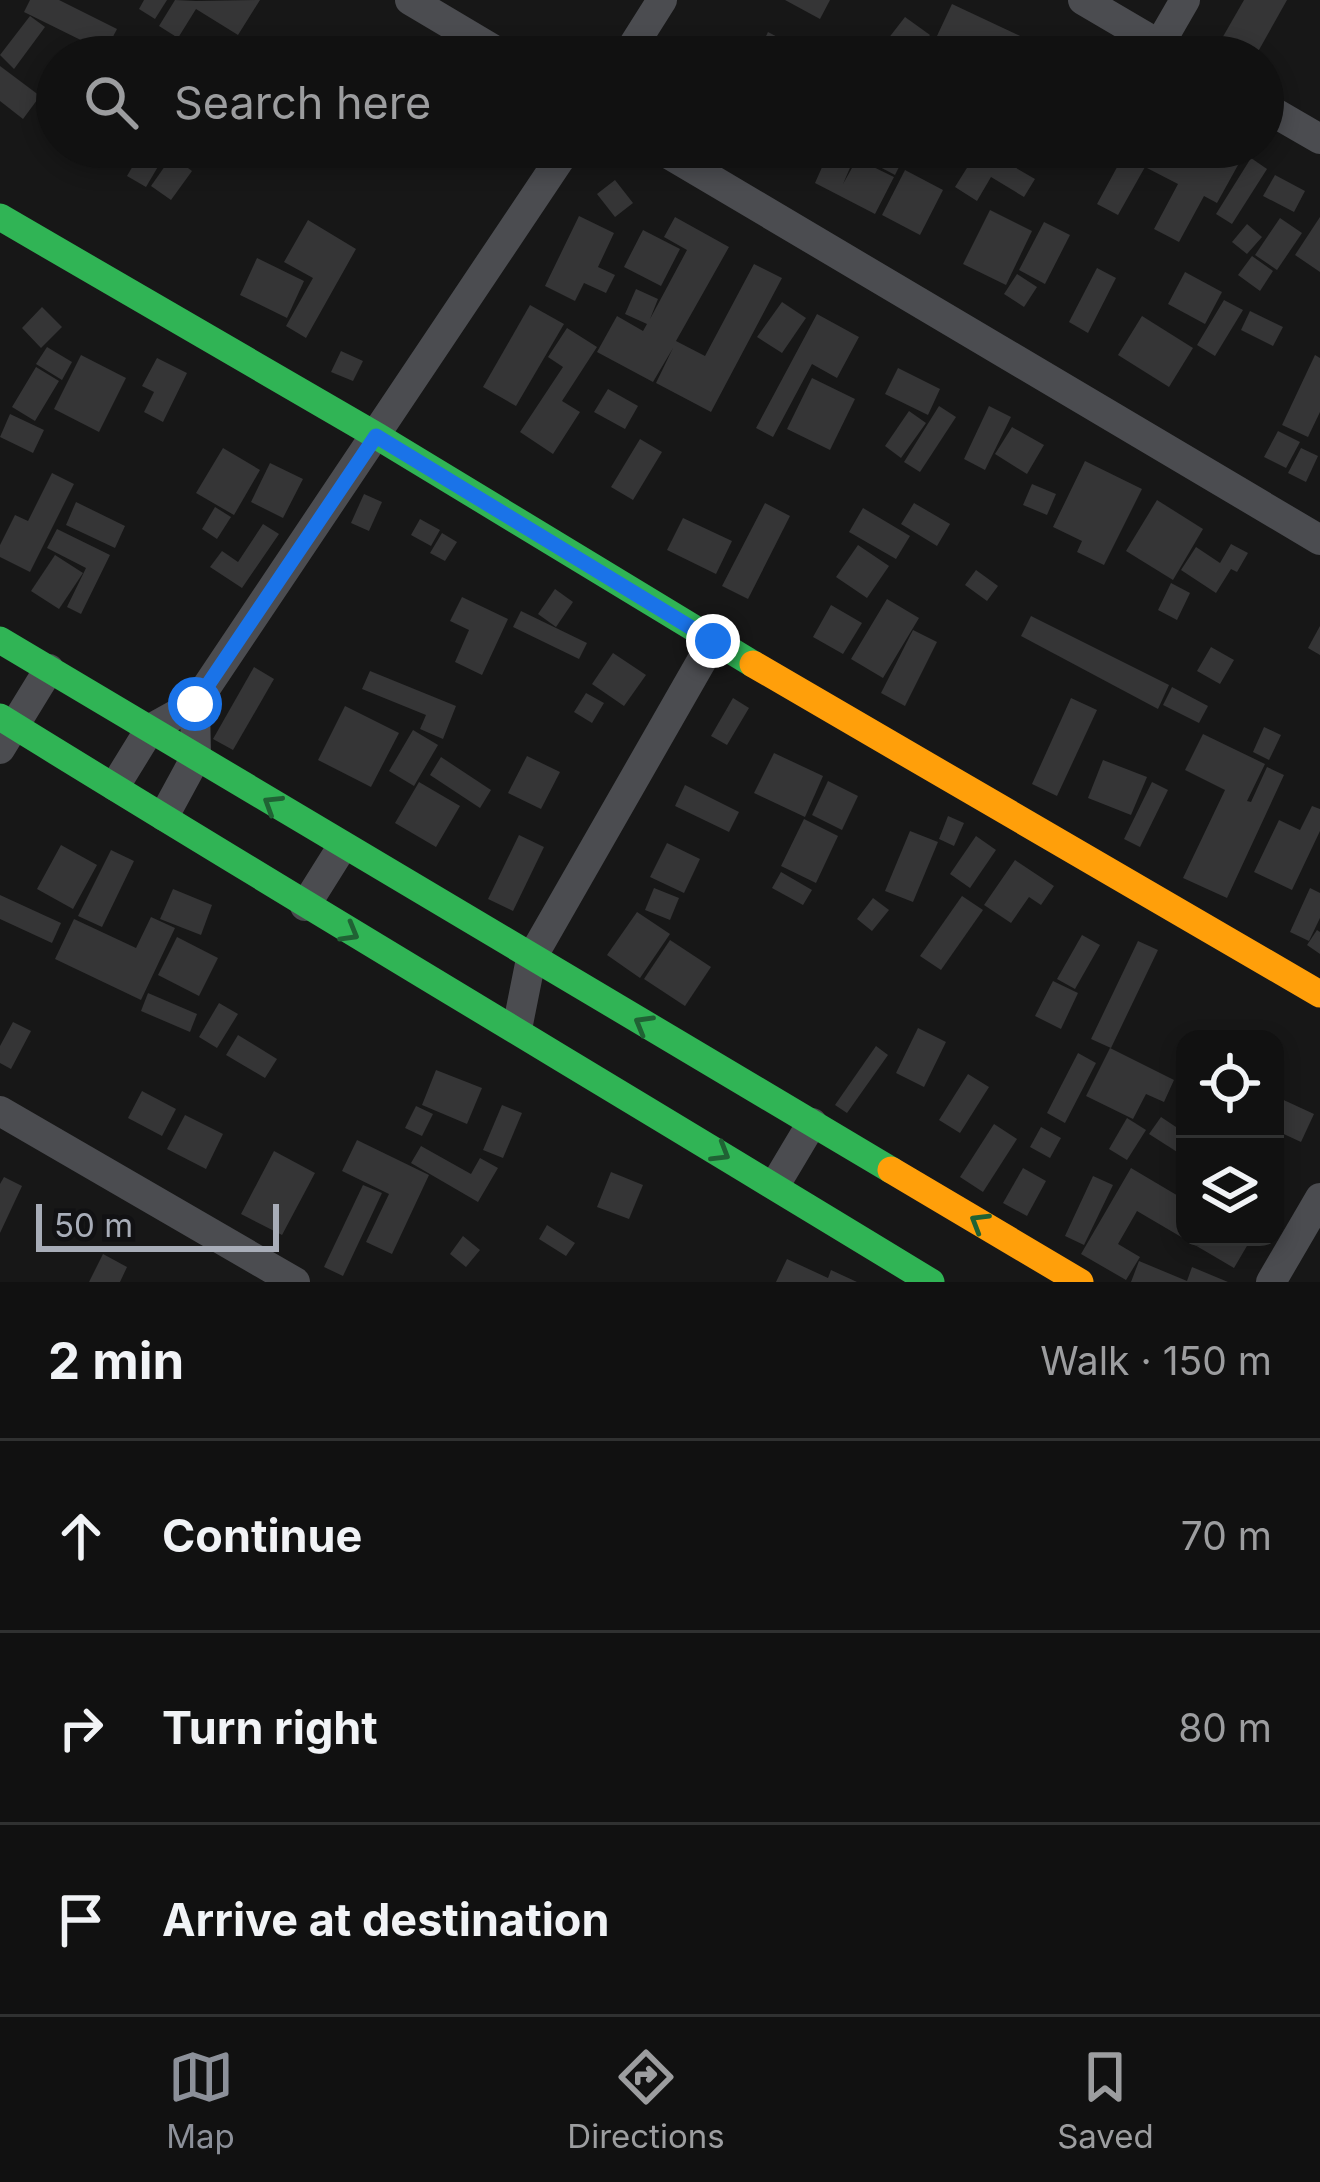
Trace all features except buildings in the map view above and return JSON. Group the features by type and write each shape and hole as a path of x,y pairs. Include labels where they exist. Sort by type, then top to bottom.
{"street":[{"path":"410,0 471,36"},
{"path":"639,36 662,0"},
{"path":"1083,0 1144,36"},
{"path":"1173,36 1184,0"},
{"path":"1284,119 1320,140"},
{"path":"115,786 150,729 195,704 554,168"},
{"path":"692,168 1320,540"},
{"path":"0,217 376,436 713,641 1320,994"},
{"path":"0,640 1080,1282"},
{"path":"517,1030 531,958 713,641"},
{"path":"49,669 5,730 115,786 304,906 931,1282"},
{"path":"164,816 196,757 195,704"},
{"path":"304,906 342,847"},
{"path":"0,1111 295,1282"},
{"path":"775,1185 812,1123"},
{"path":"1270,1282 1320,1198"}],"traffic: fast":[{"path":"0,217 377,436 753,664"},
{"path":"0,640 891,1170"},
{"path":"0,717 931,1282"}],"traffic: slow":[{"path":"753,664 1320,994"},
{"path":"891,1170 1080,1282"}],"route":[{"path":"195,704 376,436 713,641"}]}
